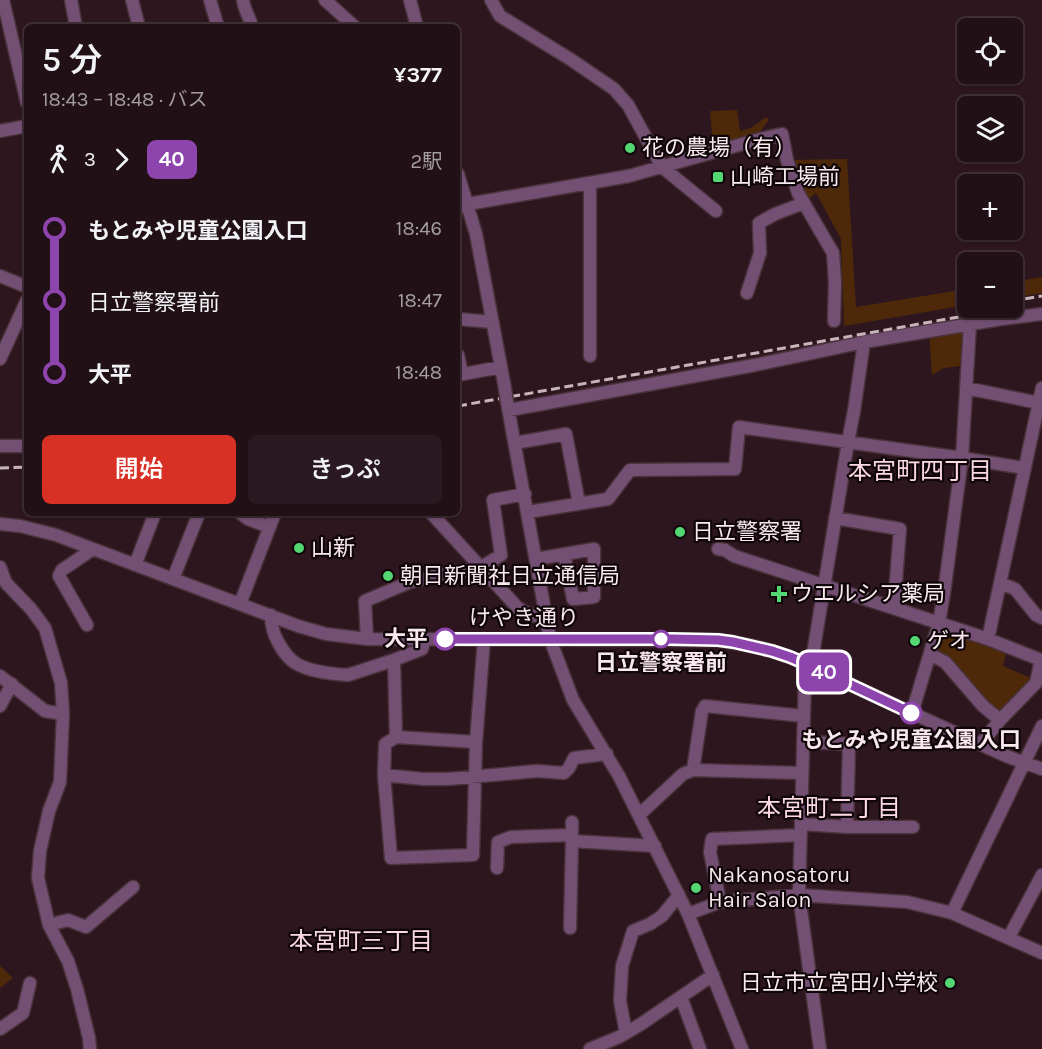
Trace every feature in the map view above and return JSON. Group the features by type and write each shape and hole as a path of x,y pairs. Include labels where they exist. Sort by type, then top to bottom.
{"street":[{"path":"3,0 24,90"},
{"path":"71,0 75,24"},
{"path":"132,0 138,24"},
{"path":"210,0 217,24"},
{"path":"243,0 252,24"},
{"path":"325,0 352,24"},
{"path":"410,0 416,24"},
{"path":"490,0 500,16 614,89 628,105 662,167 716,211"},
{"path":"0,130 24,126"},
{"path":"463,205 629,176 782,134 787,160 798,193 833,253 834,321"},
{"path":"590,183 590,356"},
{"path":"460,186 463,205 478,242 550,639 573,700 607,754 688,914 742,1049"},
{"path":"747,292 760,253 759,223 804,202"},
{"path":"0,276 24,286"},
{"path":"0,359 4,338 24,305"},
{"path":"508,406 755,365 864,342 1001,319 1042,315"},
{"path":"460,319 492,322"},
{"path":"912,713 939,623 962,458 970,324"},
{"path":"820,1049 799,895 805,678 811,666 864,342"},
{"path":"460,374 501,367"},
{"path":"966,388 1039,403"},
{"path":"988,639 1042,388"},
{"path":"528,512 608,499 630,470 735,469 739,427 1024,468"},
{"path":"515,443 566,434 579,504"},
{"path":"0,446 24,446"},
{"path":"368,639 365,601 410,582 480,568 501,555 500,534 493,500 525,494"},
{"path":"135,565 154,516"},
{"path":"173,579 198,516"},
{"path":"244,516 269,527"},
{"path":"240,604 274,516"},
{"path":"434,516 517,607 524,613 546,617"},
{"path":"835,518 900,529 894,607"},
{"name":"けやき通り","path":"0,524 57,535 319,632 368,639 718,640 753,646 811,666 981,744 1042,769"},
{"path":"87,625 60,576 62,570 93,549"},
{"path":"718,549 988,639 1042,660 1040,676 1036,683 1000,720 981,744"},
{"path":"536,559 564,554"},
{"path":"0,567 6,583 45,627 61,683 63,714 60,782 40,851 38,878 49,925 68,961 74,980 90,1049"},
{"path":"1000,583 1015,590 1036,615 1042,618"},
{"path":"271,615 271,627 285,654 296,663 309,669 348,675 422,649 425,639"},
{"path":"476,742 396,737 385,744 384,775 391,858 473,855 476,742 484,639"},
{"path":"931,655 945,662 977,699 1000,720"},
{"path":"394,660 396,737"},
{"path":"0,676 45,711 63,714"},
{"path":"0,706 12,684"},
{"path":"693,770 702,711 705,706 803,716"},
{"path":"952,913 1042,726"},
{"path":"803,742 849,744 847,827"},
{"path":"384,775 448,779 537,771 564,773 574,758 607,754"},
{"path":"639,815 683,774 693,770 802,772"},
{"path":"570,928 572,822"},
{"path":"720,902 710,852 712,839 847,827 913,827"},
{"path":"497,868 498,842 511,837 572,838 655,846"},
{"path":"1009,937 1042,875"},
{"path":"49,925 68,920 86,927 133,887"},
{"path":"626,1033 620,1001 622,966 633,931 662,916 679,895"},
{"path":"688,914 720,902 799,895 907,902 952,913 1042,953"},
{"path":"590,1049 641,1024 713,975"},
{"path":"0,1029 23,1013 30,983"},
{"path":"681,997 700,1049"}],"shaded area":[{"path":"737,110 740,131 751,128 766,117 769,120 759,133 708,147 702,145 710,138 722,135 712,135 710,111"},
{"path":"847,159 856,307 957,291 957,307 844,326 841,239 816,193 804,203 787,160"},
{"path":"1042,277 1042,293 1023,296 1023,280"},
{"path":"970,324 968,365 944,368 932,375 929,331"},
{"path":"942,628 1007,649 1003,666 1033,679 1002,717 935,653"},
{"path":"0,966 13,978 0,988"}],"railway":[{"path":"1023,299 1042,296"},
{"path":"460,406 957,317"},
{"path":"0,468 24,467"}],"bus line":[{"name":"40","path":"445,639 671,639 733,642 790,657 911,713"}],"place":[{"name":"花の農場（有）","path":"630,148"},
{"name":"山崎工場前","path":"718,177"},
{"name":"日立警察署","path":"680,532"},
{"name":"山新","path":"299,548"},
{"name":"朝日新聞社日立通信局","path":"388,576"},
{"name":"ウエルシア薬局","path":"779,594"},
{"name":"大平","path":"445,639"},
{"name":"日立警察署前","path":"661,639"},
{"name":"ゲオ","path":"915,641"},
{"name":"もとみや児童公園入口","path":"911,713"},
{"name":"Nakanosatoru Hair Salon","path":"696,888"},
{"name":"日立市立宮田小学校","path":"950,983"}],"district":[{"name":"本宮町四丁目","path":"920,471"},
{"name":"本宮町二丁目","path":"829,808"},
{"name":"本宮町三丁目","path":"361,941"}]}
